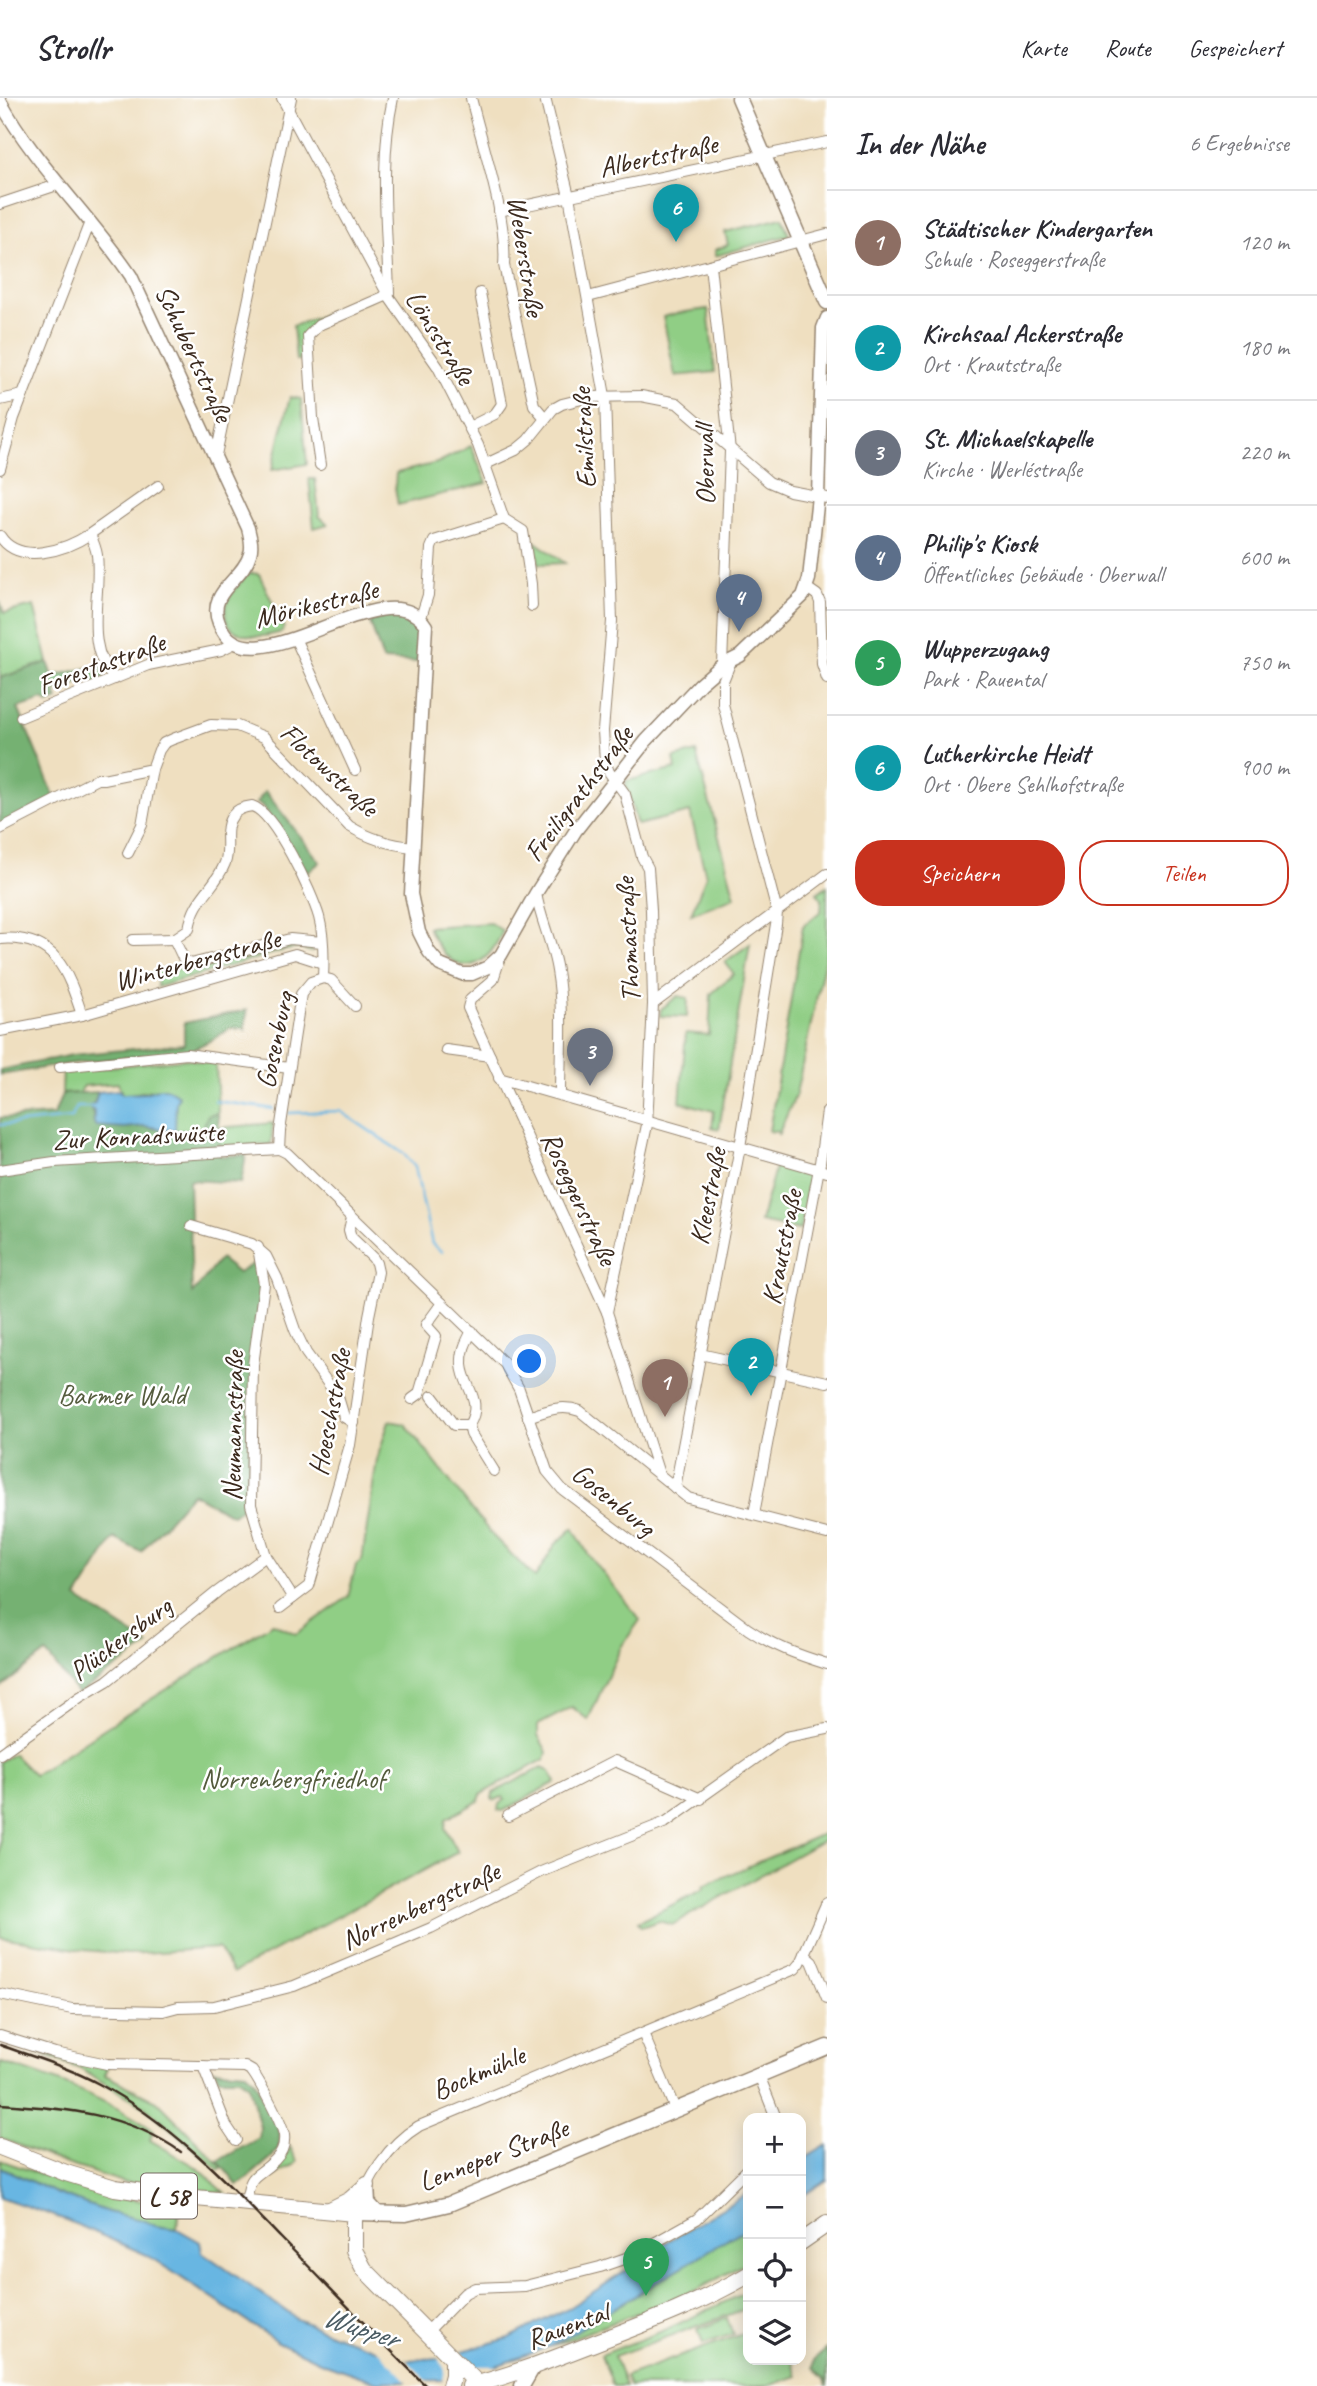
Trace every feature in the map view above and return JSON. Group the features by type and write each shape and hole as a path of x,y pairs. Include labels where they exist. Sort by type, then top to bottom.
{"main road":[{"path":"739,98 827,302"},
{"name":"Lenneper Straße","path":"0,2147 65,2173 115,2188 164,2196 354,2213 413,2214 449,2204 827,2046"},
{"path":"367,2185 368,2203 378,2214 365,2223 353,2237 330,2210 349,2200 367,2185"},
{"name":"Bockmühle","path":"354,2213 353,2237 356,2256 364,2269 475,2383"},
{"path":"805,2239 827,2224"},
{"name":"Rauental","path":"475,2383 533,2367 668,2315 743,2278"},
{"path":"447,2354 453,2375 450,2385"},
{"path":"522,2386 533,2367"}],"street":[{"name":"Lönsstraße","path":"282,98 388,296 438,367 486,464 503,519 523,531 532,606"},
{"path":"216,455 291,98"},
{"path":"320,466 313,418 308,336 319,325 388,296 385,175 393,98"},
{"name":"Weberstraße","path":"471,98 499,211 505,249 504,265 515,326 534,405 545,418"},
{"name":"Emilstraße","path":"545,98 569,196 605,396 612,621 603,731 606,761 614,779"},
{"name":"Schubertstraße","path":"0,101 20,134 131,276 248,528 251,552 222,593 216,612 221,629 237,642"},
{"name":"Albertstraße","path":"499,211 827,142"},
{"path":"0,204 60,184"},
{"path":"0,469 8,435 90,222"},
{"path":"588,298 827,234"},
{"name":"Oberwall","path":"710,265 730,451 727,663 723,681 723,704 777,912"},
{"path":"469,427 495,414 502,404 480,293"},
{"path":"827,318 823,328 822,497 807,588 817,595 820,602 822,664 827,680"},
{"path":"0,400 23,395"},
{"path":"486,464 516,450 528,440 545,418 562,404 605,396 641,396 677,403 769,482 790,491 822,497"},
{"path":"0,536 16,551 26,553 64,548 90,534 158,486"},
{"path":"421,617 428,595 431,548 434,541 503,519"},
{"path":"90,534 98,559 96,640 106,671 115,678"},
{"name":"Freiligrathstraße","path":"421,617 426,626 427,641 411,894 413,908 419,932 434,959 455,973 472,974 488,967 501,955 536,892 576,830 614,779 680,705 797,604 807,588"},
{"name":"Mörikestraße","path":"237,642 270,645 384,607 403,608 421,617"},
{"path":"295,638 355,770"},
{"name":"Forestastraße","path":"21,717 148,665 221,650 237,642"},
{"name":"Flotowstraße","path":"128,853 142,825 152,769 164,743 211,724 244,728 264,737 349,826 376,840 414,847"},
{"path":"0,829 97,779 152,769"},
{"name":"Thomastraße","path":"607,1312 647,1120 653,1004 648,868 642,857 625,794 614,779"},
{"path":"133,940 174,939 189,929 193,908 224,867 229,844 227,827 233,814 252,806 263,812 286,845 314,904 320,919 323,978 331,980 355,1006"},
{"path":"653,1004 827,874"},
{"path":"536,892 538,907 553,949 559,983 560,1095"},
{"name":"Kleestraße","path":"675,1488 740,1147 777,912"},
{"name":"Winterbergstraße","path":"0,939 33,943 55,957 66,971 82,1015"},
{"path":"174,939 184,960 191,964 290,939 322,942"},
{"name":"Winterbergstraße","path":"0,1031 82,1015 295,954 324,963"},
{"name":"Roseggerstraße","path":"501,955 493,980 468,1003 468,1008 607,1312 659,1474"},
{"name":"Gosenburg","path":"323,978 311,982 301,994 279,1149 287,1153 505,1364 519,1389 547,1471 562,1489 748,1629 793,1654 827,1664"},
{"path":"446,1050 490,1056"},
{"path":"60,1067 187,1054 289,1068"},
{"path":"499,1078 822,1171"},
{"name":"Krautstraße","path":"754,1514 780,1372 822,1171 827,1111"},
{"name":"Zur Konradswüste","path":"0,1170 43,1163 279,1149"},
{"name":"Hoeschstraße","path":"280,1608 309,1586 312,1580 346,1462 354,1423 378,1272 373,1258 351,1237 349,1230 352,1217"},
{"path":"191,1226 258,1247 271,1262 306,1353 338,1397 344,1417 354,1423"},
{"name":"Neumannstraße","path":"258,1247 264,1284 253,1365 251,1482 255,1525 266,1556 293,1598"},
{"path":"412,1399 419,1394 436,1336 426,1325 442,1303"},
{"path":"472,1331 465,1343 462,1365 475,1399 469,1425 471,1434 494,1471"},
{"path":"700,1354 827,1382"},
{"path":"432,1396 454,1425 469,1425"},
{"path":"528,1417 566,1407 580,1411 688,1498 827,1535"},
{"name":"Plückersburg","path":"0,1754 107,1681 216,1592 266,1556"},
{"name":"Norrenbergstraße","path":"0,1994 72,2009 140,2012 199,2005 214,2006 294,1986 431,1928 541,1872 666,1822 786,1737 827,1729"},
{"path":"508,1816 615,1761 701,1799"},
{"name":"Bockmühle","path":"354,2213 367,2185 390,2150 419,2126 795,1969 827,1902"},
{"path":"804,1954 812,1961 827,1998"},
{"path":"643,2032 675,2109"},
{"path":"0,2036 55,2053 107,2064 245,2067 252,2071 284,2133 283,2149 276,2160 249,2182 246,2203"},
{"path":"203,2066 226,2125 236,2140"},
{"path":"759,2075 774,2113"},
{"path":"426,2333 465,2293 475,2288 525,2286 629,2257 697,2219 743,2174"}],"green space":[{"path":"782,218 789,235 715,256 715,250 728,245 725,232"},
{"path":"370,298 316,321 302,338 303,360 296,360 293,326"},
{"path":"708,309 715,372 675,376 663,317"},
{"path":"290,397 301,399 307,464 272,470"},
{"path":"471,446 487,483 398,505 396,473 437,463"},
{"path":"309,479 315,479 319,516 328,524 314,528"},
{"path":"527,536 565,563 539,564 535,543 529,544"},
{"path":"250,573 259,574 284,627 282,632 262,636 247,635 235,631 228,623 225,613 228,601 236,587"},
{"path":"0,601 4,613 34,606 48,662 0,678"},
{"path":"390,615 407,620 416,631 418,662 383,660 370,622"},
{"path":"48,662 53,676 101,665 104,676 95,684 90,678 55,692 58,700 48,704 43,700 18,708 55,798 0,826 0,678"},
{"path":"696,752 735,897 691,914 706,876 690,812 637,825 626,781 676,769 674,758"},
{"path":"265,791 320,862 308,872 295,857 263,806 257,803"},
{"path":"827,886 827,949 796,1094 778,1135 778,1132 769,1131 803,926 821,911 822,899 817,893"},
{"path":"490,923 503,931 488,955 478,963 469,965 460,964 444,954 428,927"},
{"path":"286,943 314,945 312,952 299,948 285,950 157,987 157,969 177,969"},
{"path":"750,944 719,1129 712,1127 714,1111 680,1102 686,1033 709,1035 711,994 734,974 725,962"},
{"path":"678,996 688,998 687,1017 660,1016 661,1009"},
{"path":"247,1010 245,1029 230,1028 191,1050 66,1064 0,1075 0,1070 72,1055 184,1044 184,1023"},
{"path":"186,1059 216,1064 218,1113 208,1115 203,1130 175,1131 175,1094 169,1091 122,1094 118,1083 84,1086 79,1093 62,1094 63,1069 69,1071"},
{"name":"Barmer Wald","path":"98,1092 92,1108 94,1123 124,1128 144,1126 171,1132 202,1130 208,1115 218,1113 220,1156 246,1155 241,1183 189,1180 192,1294 220,1259 238,1273 256,1262 260,1283 247,1499 232,1515 192,1493 141,1552 114,1538 77,1598 149,1645 78,1694 46,1653 0,1688 0,1118 54,1115 62,1094"},
{"path":"273,1123 271,1144 220,1148 219,1128"},
{"path":"776,1165 809,1175 800,1230 760,1222"},
{"name":"Norrenbergfriedhof","path":"389,1421 405,1424 493,1536 535,1578 555,1545 573,1528 588,1554 640,1620 621,1647 588,1720 572,1707 538,1725 538,1735 547,1752 545,1759 481,1794 479,1801 446,1819 445,1828 458,1852 233,1973 218,1948 128,1954 0,1937 0,1761 13,1754 34,1775 273,1623 296,1634 348,1597 356,1565 362,1560 377,1459"},
{"path":"542,1767 549,1770 556,1782 503,1811 498,1810 499,1804 505,1800 503,1797 492,1799 493,1793"},
{"path":"827,1832 827,1838 672,1925 659,1921 641,1927 638,1922 704,1889 703,1886"},
{"path":"36,2052 108,2068 105,2075 157,2101 222,2167 219,2170 144,2106 78,2068"},
{"path":"0,2062 79,2090 117,2108 153,2130 150,2140 198,2168 225,2193 123,2182 0,2138"},
{"path":"214,2069 246,2072 255,2081 280,2133 279,2147 272,2157 238,2186 218,2161 259,2138 260,2127 249,2085 239,2078 219,2078"},
{"path":"290,2147 297,2161 256,2185 257,2181 286,2155"},
{"path":"0,2160 85,2190 179,2206 177,2229 155,2226 58,2194 0,2167"},
{"path":"743,2230 743,2265 697,2290 551,2346"},
{"path":"743,2293 743,2310 614,2356 625,2386 613,2386 601,2355 665,2330"},
{"path":"727,2318 733,2334 703,2344 698,2329"},
{"path":"743,2334 743,2365 793,2365 797,2376 768,2386 629,2386 625,2376"},
{"path":"827,2349 826,2386 824,2379 813,2368 814,2360"}],"water":[{"path":"166,1088 179,1096 176,1102 175,1131 144,1126 96,1126 94,1123 94,1111 89,1107 95,1103 98,1092 119,1090 122,1094 145,1093"},
{"path":"827,2145 827,2180 806,2194 806,2176 806,2158"},
{"path":"0,2167 58,2194 108,2212 155,2226 177,2229 200,2242 202,2252 297,2319 408,2360 438,2358 509,2338 570,2307 635,2265 640,2258 743,2196 743,2230 551,2346 446,2380 376,2382 320,2362 278,2342 147,2255 66,2220 0,2197"}],"pier":[{"path":"372,2344 400,2353 431,2385 412,2386"},
{"path":"457,2348 477,2366 496,2366 497,2369 442,2384 445,2370 436,2354"}],"waterway":[{"path":"215,1101 273,1109"},
{"path":"0,1125 71,1118 77,1107 92,1107"},
{"path":"289,1113 340,1111 404,1154 415,1167 432,1244 442,1252"}],"railway":[{"path":"0,2045 63,2067 99,2084 125,2099 173,2134 239,2195 426,2386"},
{"path":"0,2104 71,2111 117,2121 160,2139 181,2152"}],"place":[{"name":"Lutherkirche Heidt","path":"676,242"},
{"name":"Philip's Kiosk","path":"739,632"},
{"name":"St. Michaelskapelle","path":"590,1086"},
{"name":"Kirchsaal Ackerstraße","path":"751,1396"},
{"name":"Städtischer Kindergarten","path":"665,1417"},
{"name":"Wupperzugang","path":"646,2296"}],"water label":[{"name":"Wupper","path":"361,2327"}]}
